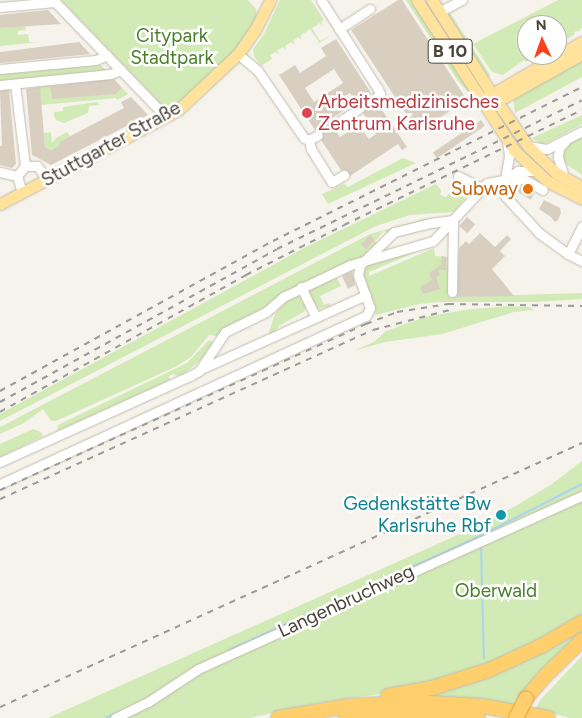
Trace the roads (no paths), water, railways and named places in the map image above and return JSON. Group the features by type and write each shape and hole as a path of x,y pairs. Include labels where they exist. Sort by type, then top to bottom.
{"highway":[{"path":"348,712 380,697 432,688 488,670 543,645 582,622"},
{"path":"516,718 531,699 545,676 582,640"},
{"path":"524,718 531,699 582,651"},
{"path":"278,718 444,703 489,707 548,718"},
{"path":"348,712 478,718"}],"main road":[{"name":"B 10","path":"417,0 482,103"},
{"name":"B 10","path":"432,0 494,97"},
{"name":"Stuttgarter Straße","path":"0,204 166,117 189,101 238,54 256,30 267,1"},
{"path":"494,97 582,42"},
{"path":"582,54 482,103 506,140 534,171 556,186 582,199"},
{"path":"494,97 528,146 546,164 582,187"}],"street":[{"path":"321,0 378,89 380,94 374,99"},
{"path":"440,12 462,0"},
{"path":"0,7 55,2 166,117"},
{"path":"339,29 370,9"},
{"path":"238,54 258,71 297,130 309,140 311,149 332,182 344,175"},
{"path":"0,69 96,60 107,56"},
{"path":"0,85 110,74 121,70"},
{"path":"16,84 21,161 17,176 22,193"},
{"path":"333,126 360,108"},
{"path":"528,146 547,149 582,131"},
{"path":"309,140 318,135"},
{"path":"564,177 558,157 561,144 568,138"},
{"path":"506,140 509,156 504,180 505,196 514,208 539,232 568,254 582,261"},
{"path":"21,161 37,166 47,180"},
{"path":"199,370 225,332 266,312 283,297 350,265 433,242 489,182 504,180 518,171 534,171"},
{"path":"0,172 17,176"},
{"path":"458,176 482,188"},
{"path":"510,190 517,180 522,178 543,190"},
{"path":"0,484 360,320 366,316 370,308 357,271 365,261 394,232 453,220"},
{"path":"452,292 453,220"},
{"path":"568,254 582,226"},
{"path":"302,287 316,318"},
{"path":"0,462 366,295"},
{"name":"Langenbruchweg","path":"115,718 148,702 198,669 582,496"}],"waterway":[{"path":"229,650 480,536 582,484"},
{"path":"481,546 484,658"},
{"path":"106,718 114,714"}],"tunnel":[{"path":"360,108 374,99"},
{"path":"126,106 135,101"},
{"path":"318,135 333,126"}],"railway":[{"path":"0,391 273,241 582,87"},
{"path":"0,402 277,249 582,100"},
{"path":"0,412 246,275 344,225 582,110"},
{"path":"0,490 366,324 397,312 448,304 582,306"},
{"path":"0,499 373,330 453,309"},
{"path":"0,707 582,443"}],"place":[{"name":"Arbeitsmedizinisches Zentrum Karlsruhe","path":"307,113"},
{"name":"Subway","path":"528,189"},
{"name":"Gedenkstätte Bw Karlsruhe Rbf","path":"501,515"}],"park label":[{"name":"Citypark Stadtpark","path":"172,47"},
{"name":"Oberwald","path":"496,591"}]}
